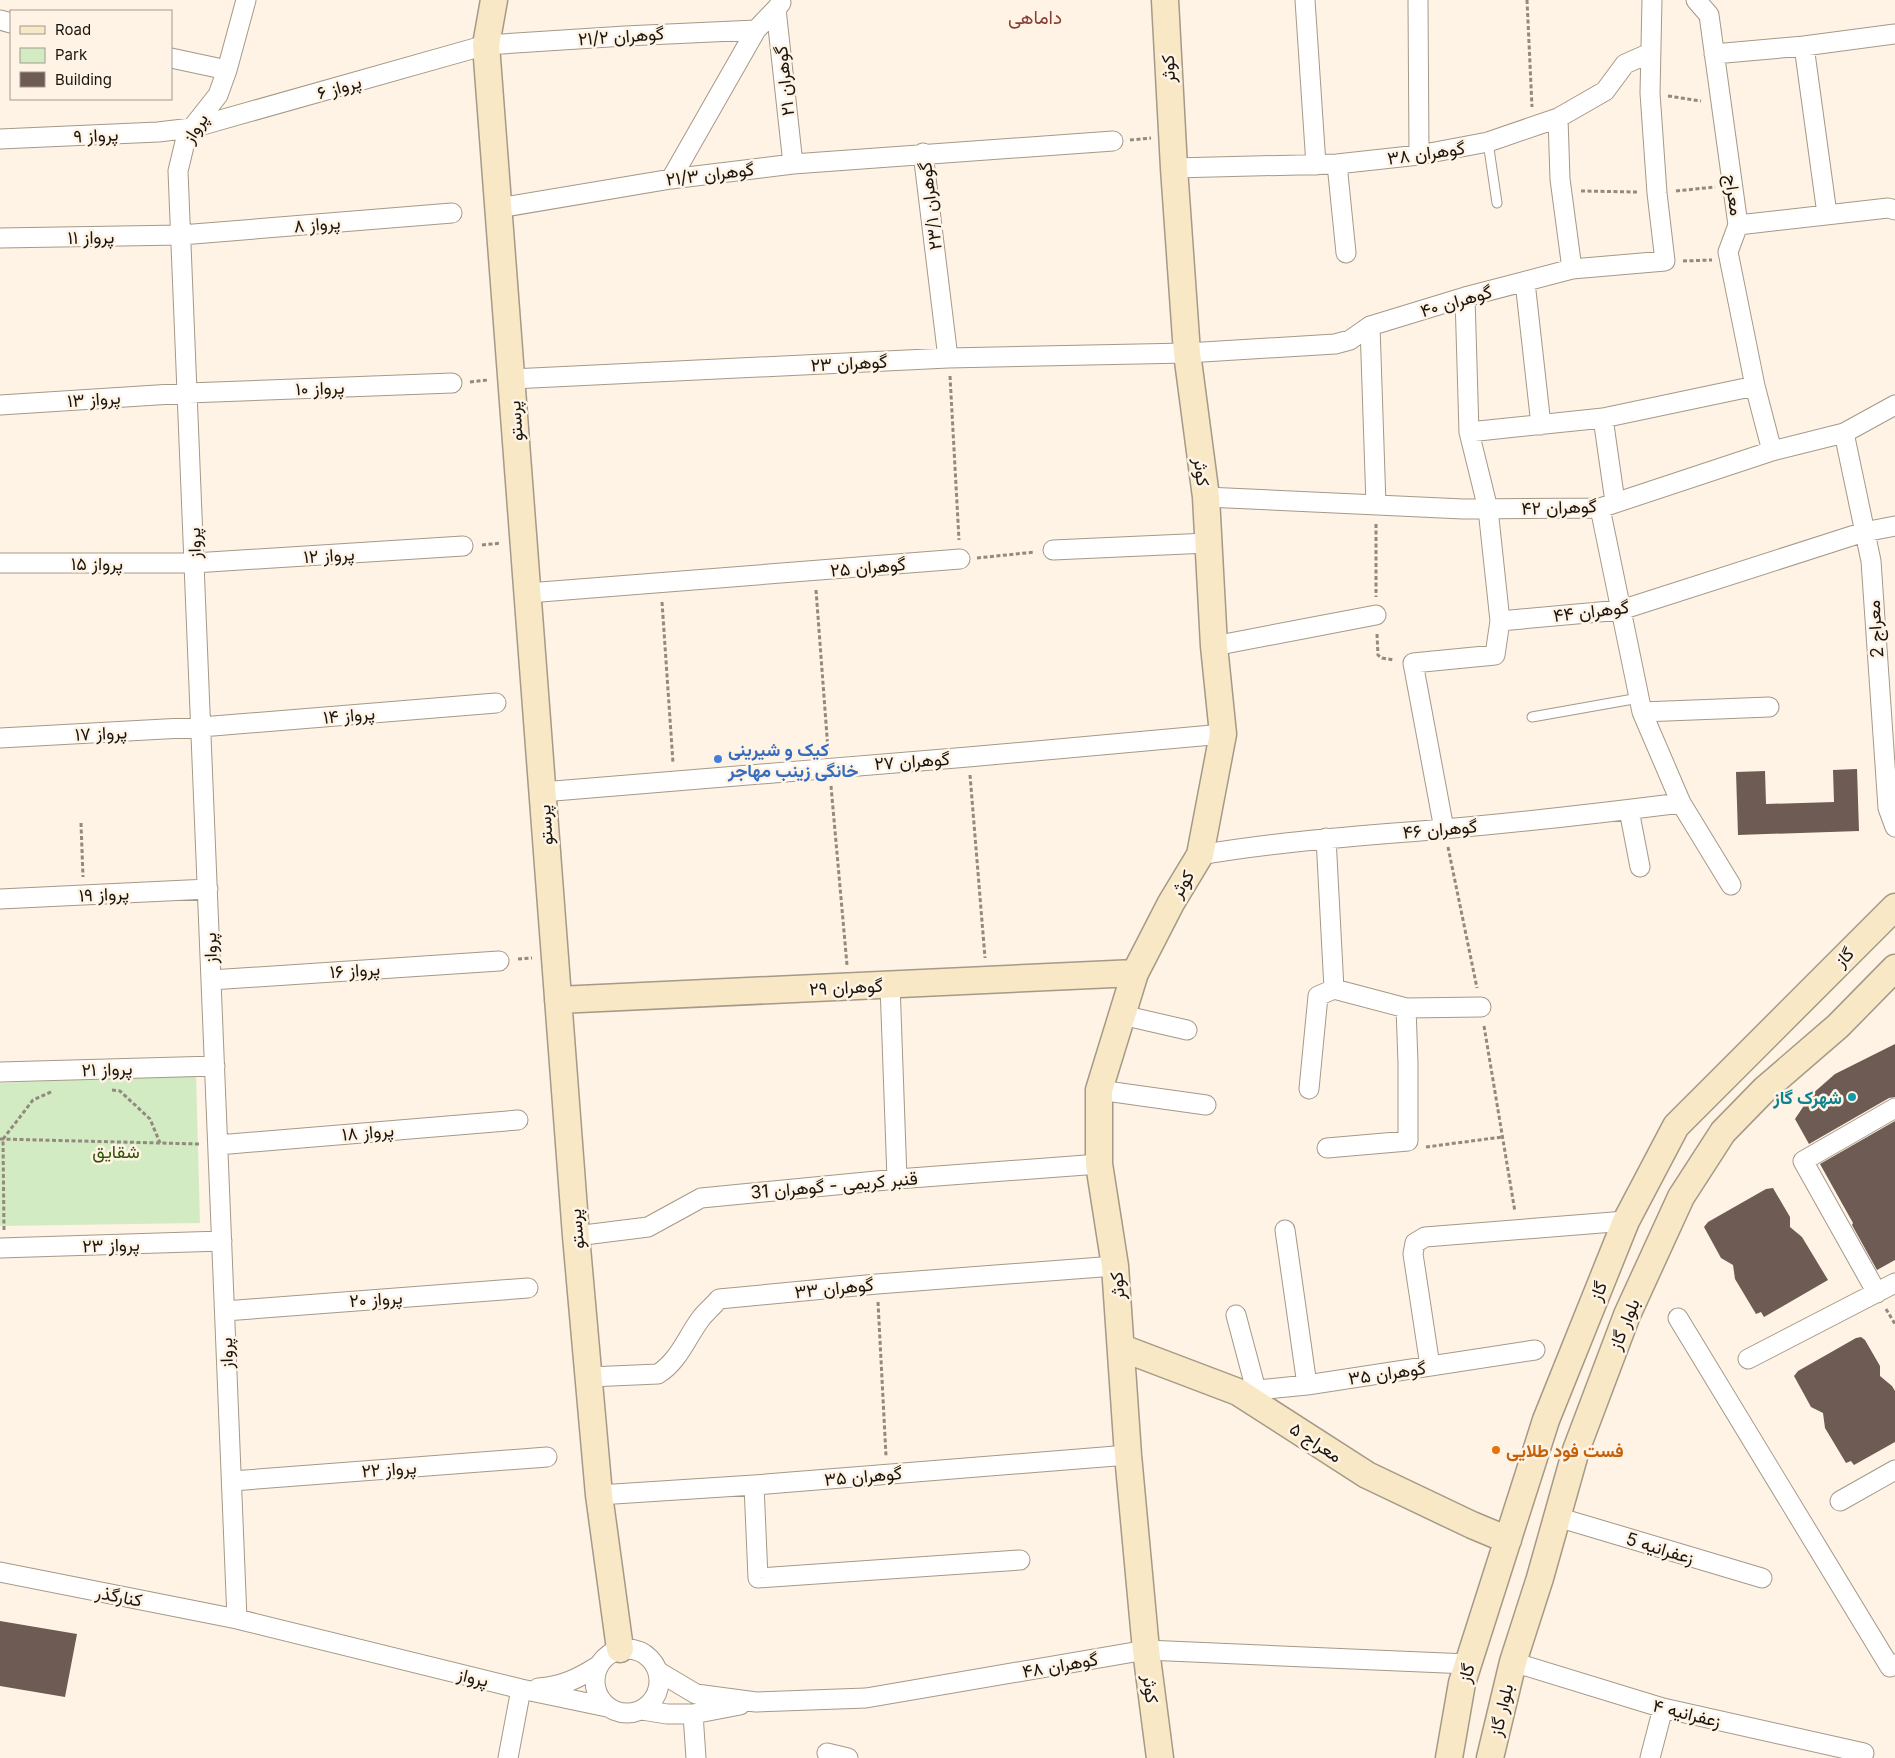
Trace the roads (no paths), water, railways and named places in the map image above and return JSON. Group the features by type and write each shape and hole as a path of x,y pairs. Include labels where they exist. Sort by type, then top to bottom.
{"street":[{"name":"پرواز","path":"246,0 218,96 192,128 185,142 178,171 237,1619 522,1689"},
{"name":"پرستو","path":"494,0 486,45 542,792 588,1377 599,1495 620,1649"},
{"name":"کوثر","path":"1160,1758 1146,1650 1128,1455 1115,1266 1099,1164 1100,1090 1135,973 1171,903 1200,855 1223,734 1214,646 1206,497 1187,353 1172,137 1165,0"},
{"path":"1305,0 1316,165"},
{"path":"1418,0 1419,155"},
{"path":"1650,53 1652,0"},
{"name":"معراج","path":"1696,0 1709,15 1738,225 1728,252 1755,386 1772,451"},
{"path":"671,179 756,30 780,4"},
{"name":"گوهران ۲۱","path":"780,4 793,164"},
{"name":"گوهران ۲۱/۲","path":"486,45 756,30"},
{"path":"1714,54 1804,46 1895,34"},
{"name":"پرواز ۶","path":"192,128 486,45"},
{"path":"1804,46 1827,214"},
{"name":"گوهران ۳۸","path":"1174,168 1337,164 1419,155 1488,142 1534,128 1558,118 1605,91 1625,64 1650,53"},
{"name":"گوهران ۴۰","path":"1187,353 1335,344 1350,340 1370,326 1466,297 1572,269 1665,261 1657,193 1650,94 1650,53"},
{"path":"172,58 227,70"},
{"path":"1558,118 1560,179 1572,269"},
{"name":"پرواز ۹","path":"0,139 158,132 192,128"},
{"name":"گوهران ۲۳/۱","path":"948,358 923,154 1113,141"},
{"name":"گوهران ۲۱/۳","path":"499,208 671,179 793,164 923,154"},
{"path":"1337,164 1346,253"},
{"path":"1738,225 1888,208 1895,210"},
{"name":"پرواز ۸","path":"181,236 452,213"},
{"name":"پرواز ۱۱","path":"0,238 181,236"},
{"path":"1525,282 1541,425"},
{"path":"1444,829 1413,663 1495,655 1500,621 1488,509 1469,432 1466,297"},
{"path":"1370,326 1376,506"},
{"name":"گوهران ۲۳","path":"512,379 948,358 1187,353"},
{"name":"پرواز ۱۰","path":"188,393 452,383"},
{"path":"1469,432 1603,418 1755,386"},
{"name":"پرواز ۱۳","path":"0,405 188,393"},
{"name":"گوهران ۴۲","path":"1206,497 1376,506 1488,509 1608,505 1772,451 1844,433 1895,405"},
{"path":"1603,418 1608,505 1621,610 1640,705 1681,803 1731,885"},
{"name":"معراج 2","path":"1844,433 1870,561 1888,808 1895,827"},
{"name":"گوهران ۴۴","path":"1500,621 1621,610 1864,532 1895,526"},
{"path":"1052,550 1208,543"},
{"name":"پرواز ۱۲","path":"194,563 463,546"},
{"name":"گوهران ۲۵","path":"528,593 815,572 960,559"},
{"name":"پرواز ۱۵","path":"0,563 194,563"},
{"path":"1214,646 1376,615"},
{"name":"پرواز ۱۴","path":"201,727 496,703"},
{"path":"1640,705 1769,707"},
{"name":"پرواز ۱۷","path":"0,738 201,727"},
{"name":"گوهران ۲۷","path":"542,792 1223,734"},
{"name":"گوهران ۴۶","path":"1200,855 1326,838 1444,829 1681,803"},
{"path":"1629,810 1640,867"},
{"path":"1326,838 1334,989"},
{"name":"پرواز ۱۹","path":"0,899 208,889"},
{"name":"گاز","path":"1449,1758 1462,1683 1546,1420 1626,1221 1676,1126 1895,907"},
{"name":"پرواز ۱۶","path":"211,980 499,961"},
{"name":"بلوار گاز","path":"1490,1758 1513,1662 1540,1578 1576,1450 1627,1315 1682,1197 1722,1132 1765,1089 1838,1026 1895,968"},
{"name":"گوهران ۲۹","path":"558,1000 1135,973"},
{"path":"890,984 897,1179"},
{"path":"1309,1089 1318,996 1334,989 1406,1008 1481,1007"},
{"path":"1328,1148 1408,1141 1406,1008"},
{"path":"1122,1015 1187,1030"},
{"name":"پرواز ۲۱","path":"0,1072 215,1066"},
{"path":"1100,1090 1206,1105"},
{"path":"1877,1293 1803,1161 1895,1108"},
{"name":"پرواز ۱۸","path":"218,1145 518,1120"},
{"name":"قنبر کریمی - گوهران 31","path":"576,1236 648,1227 701,1198 897,1179 1099,1164"},
{"path":"1430,1366 1413,1254 1415,1243 1425,1237 1626,1221"},
{"path":"1285,1230 1308,1384"},
{"name":"پرواز ۲۳","path":"2,1248 222,1241"},
{"name":"گوهران ۳۳","path":"588,1377 658,1374 666,1369 679,1354 702,1317 719,1299 877,1284 1115,1266"},
{"path":"1748,1359 1895,1283"},
{"name":"پرواز ۲۰","path":"225,1311 528,1288"},
{"path":"1236,1315 1247,1391"},
{"path":"1678,1318 1893,1668"},
{"name":"معراج ۵","path":"1122,1348 1247,1391 1367,1475 1508,1540"},
{"name":"گوهران ۳۵","path":"1247,1391 1308,1384 1535,1350"},
{"name":"گوهران ۳۵","path":"599,1495 1128,1455"},
{"name":"پرواز ۲۲","path":"232,1481 547,1457"},
{"path":"1840,1501 1895,1470"},
{"path":"754,1484 758,1578 1020,1560"},
{"name":"5 زعفرانیه","path":"1557,1518 1762,1578"},
{"name":"کنارگذر","path":"0,1572 237,1619"},
{"path":"620,1649 636,1650 650,1658 659,1672 660,1683 658,1694 651,1704 633,1713 624,1713 607,1707 522,1689 551,1688 575,1680 598,1666 607,1655 620,1649"},
{"name":"گوهران ۴۸","path":"659,1672 696,1694 756,1702 866,1698 1146,1650 1468,1664"},
{"name":"زعفرانیه ۴","path":"1513,1662 1663,1708 1864,1753"},
{"path":"598,1666 594,1680 598,1695 607,1707"},
{"path":"508,1758 522,1689"},
{"path":"642,1710 667,1714 694,1714 756,1702"},
{"path":"1650,1758 1663,1708"},
{"path":"694,1714 696,1758"},
{"path":"827,1753 848,1758"}],"lane":[{"path":"1488,142 1496,203"},
{"path":"1532,717 1640,705"}],"place":[{"name":"کیک و شیرینی خانگی زینب مهاجر","path":"718,759"},
{"name":"شهرک گاز","path":"1852,1097"},
{"name":"فست فود طلایی","path":"1496,1450"}],"district":[{"name":"داماهی","path":"1035,17"}],"park label":[{"name":"شقایق","path":"116,1151"}]}
